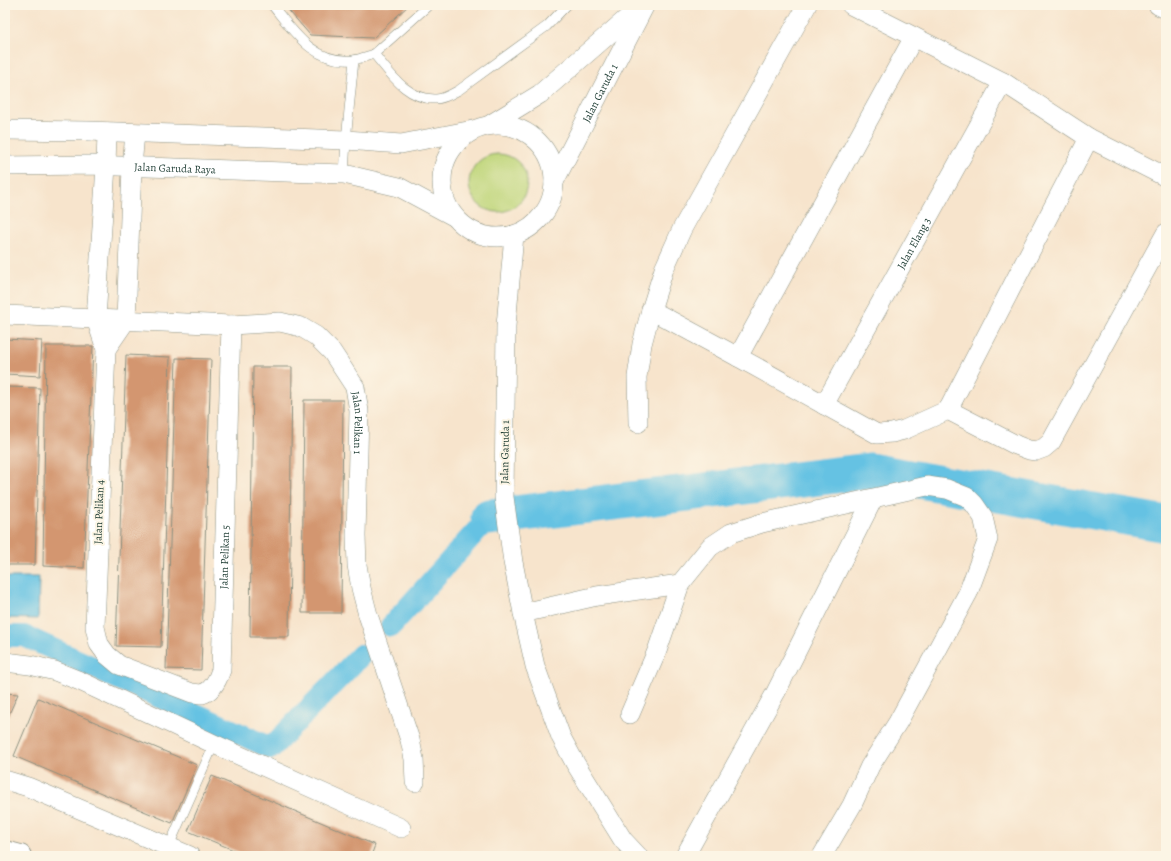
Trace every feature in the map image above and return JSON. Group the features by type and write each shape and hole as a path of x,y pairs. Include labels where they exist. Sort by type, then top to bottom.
{"main road":[{"path":"5,852 20,856"}],"street":[{"path":"5,130 346,140 401,144 472,130 491,124 540,94 644,5"},
{"name":"Jalan Garuda 1","path":"554,182 644,5"},
{"path":"638,423 637,377 642,344 664,269 682,229 807,5"},
{"path":"851,5 1003,82 1089,138 1166,177"},
{"path":"1158,5 1166,9"},
{"path":"738,357 914,37"},
{"name":"Jalan Elang 3","path":"824,404 1003,82"},
{"path":"472,130 459,140 448,153 442,168 441,185 445,202 453,216 465,228 481,235 497,238 514,235 530,228 542,216 551,200 554,182 552,162 543,145 528,132 510,125 491,124"},
{"path":"106,349 96,319 107,132"},
{"path":"106,349 126,320 132,167 135,133"},
{"path":"651,310 877,434 892,433 904,430 948,410 1089,138"},
{"name":"Jalan Garuda Raya","path":"5,166 90,165 344,174"},
{"path":"344,174 399,187 453,216"},
{"path":"948,410 1016,444 1036,451 1044,448 1051,442 1166,233"},
{"name":"Jalan Garuda 1","path":"514,235 506,326 504,497 513,562 523,613 535,666 561,737 574,763 623,840 638,856"},
{"name":"Jalan Pelikan 1","path":"5,315 231,325 280,322 302,328 316,336 332,352 355,387 359,411 356,536 357,565 368,614 410,740 414,759 415,782"},
{"name":"Jalan Pelikan 5","path":"119,665 192,693 202,694 211,688 217,681 222,670 231,325"},
{"name":"Jalan Pelikan 4","path":"106,349 95,627 99,644 106,655 119,665"},
{"path":"630,714 657,651 680,584 710,547 731,533 762,523 927,486 947,489 967,497 983,517 988,539 964,600 898,722 870,766 852,805 822,856"},
{"path":"685,856 776,692 873,499"},
{"path":"523,613 597,596 680,584"},
{"path":"5,662 30,665 80,681 214,744 401,828"},
{"path":"5,780 28,787 190,856"}],"lane":[{"path":"272,5 300,39 312,50 333,60 354,60 374,54 429,5"},
{"path":"374,54 394,77 412,93 419,96 436,99 442,98 459,90 547,26 567,5"},
{"path":"344,174 354,60"},
{"path":"169,846 214,744"}],"green space":[{"path":"492,154 504,154 519,162 527,177 527,189 519,204 504,212 492,212 477,204 469,189 469,177 477,162"}],"water":[{"path":"5,577 39,577 38,619 5,618"}],"building":[{"path":"284,5 409,5 373,38 310,35"},
{"path":"5,339 42,341 40,376 5,374"},
{"path":"46,346 93,346 84,568 43,566"},
{"path":"126,355 170,357 161,647 116,646"},
{"path":"176,358 211,359 201,670 166,669"},
{"path":"253,367 292,367 289,637 250,637"},
{"path":"5,387 40,388 35,565 5,565"},
{"path":"304,400 343,400 341,613 302,613"},
{"path":"5,693 18,694 5,723"},
{"path":"38,698 197,765 172,823 14,756"},
{"path":"212,776 375,845 371,856 248,856 188,831"}],"waterway":[{"path":"489,517 869,471 1166,524"},
{"path":"391,626 489,517"},
{"path":"5,636 24,636 271,748 361,655"}]}
